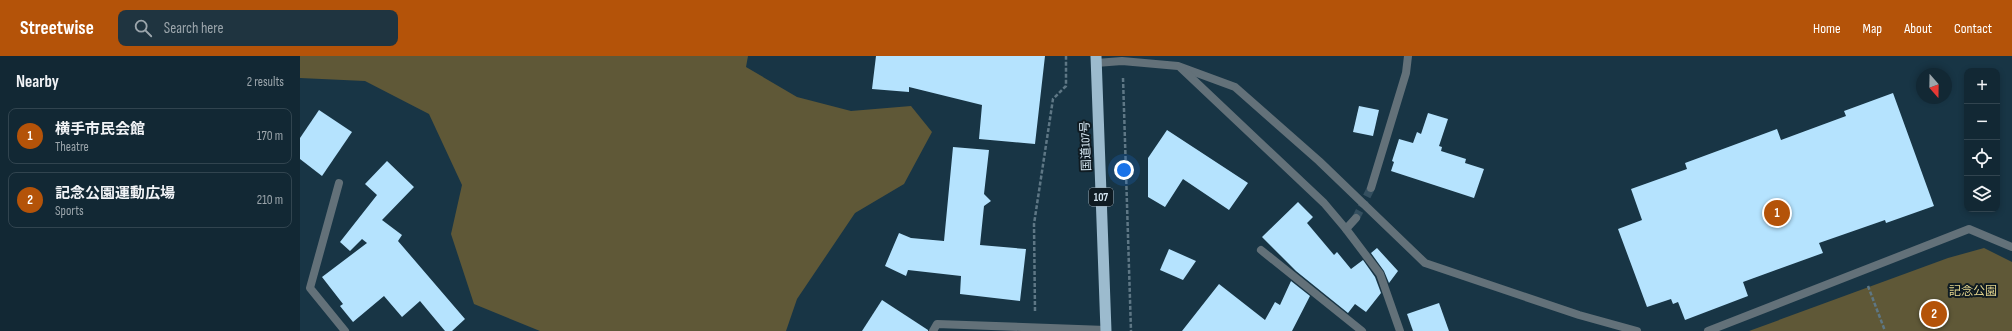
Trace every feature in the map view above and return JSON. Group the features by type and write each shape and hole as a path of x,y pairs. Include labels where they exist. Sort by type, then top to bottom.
{"highway":[{"name":"国道107号","path":"1096,59 1106,330"}],"street":[{"path":"1371,188 1406,73 1408,56"},
{"path":"1096,59 1122,60 1178,66 1235,87 1319,161 1425,262 1579,315 1637,331"},
{"path":"1178,66 1324,203 1346,229 1380,274 1400,331"},
{"path":"339,183 310,288 345,331"},
{"path":"1346,229 1356,218"},
{"path":"1708,331 1969,229 2012,247"},
{"path":"1262,250 1362,331"},
{"path":"933,331 937,324 1106,330"}],"path":[{"path":"1034,327 1036,301 1034,224 1053,99 1066,86 1066,56"},
{"path":"1122,60 1131,331"},
{"path":"1862,271 1885,331"}],"green space":[{"path":"300,56 748,56 746,67 797,97 851,111 911,106 932,132 904,184 855,213 797,299 786,331 540,331 474,304 451,234 462,185 429,114 365,81 300,78"},
{"name":"記念公園","path":"1984,248 2012,262 2012,331 1749,331 1948,258"}],"building":[{"path":"876,56 1045,56 1035,144 979,139 982,105 909,87 909,92 872,89"},
{"path":"1893,93 1934,206 1886,223 1885,220 1819,243 1823,253 1743,282 1748,296 1685,320 1678,302 1673,304 1671,299 1647,307 1618,229 1642,220 1631,189 1687,169 1685,163 1777,129 1781,140 1846,116 1844,111"},
{"path":"1359,106 1379,110 1373,136 1353,132"},
{"path":"319,110 352,132 322,176 300,159 300,138"},
{"path":"1428,113 1448,119 1439,146 1442,147 1441,151 1466,159 1465,163 1484,169 1474,198 1391,171 1394,162 1392,161 1399,139 1413,143 1417,132 1421,134"},
{"path":"1167,130 1248,183 1229,210 1183,179 1165,207 1148,197 1148,158"},
{"path":"953,147 989,150 984,194 991,201 984,206 980,245 1026,249 1020,301 960,294 961,276 908,270 906,276 885,266 899,233 911,238 944,241"},
{"path":"387,161 414,187 382,220 402,235 398,241 465,319 452,331 445,331 420,301 402,317 384,296 353,322 340,306 343,304 322,277 367,243 362,239 350,251 340,242 377,195 365,184"},
{"path":"1298,202 1313,217 1307,223 1334,255 1337,252 1351,269 1363,260 1375,277 1381,293 1366,312 1355,304 1348,313 1296,271 1262,237"},
{"path":"1377,248 1398,271 1389,283 1384,271 1371,253"},
{"path":"1169,249 1196,261 1183,280 1160,270"},
{"path":"1291,281 1310,296 1292,331 1182,331 1219,284 1265,320 1275,302 1280,305"},
{"path":"882,300 928,330 928,331 862,331"},
{"path":"1439,303 1449,331 1413,331 1407,314"}],"tunnel":[{"path":"1356,218 1371,188"}],"place":[{"name":"横手市民会館","path":"1777,213"},
{"name":"記念公園運動広場","path":"1934,314"}]}
